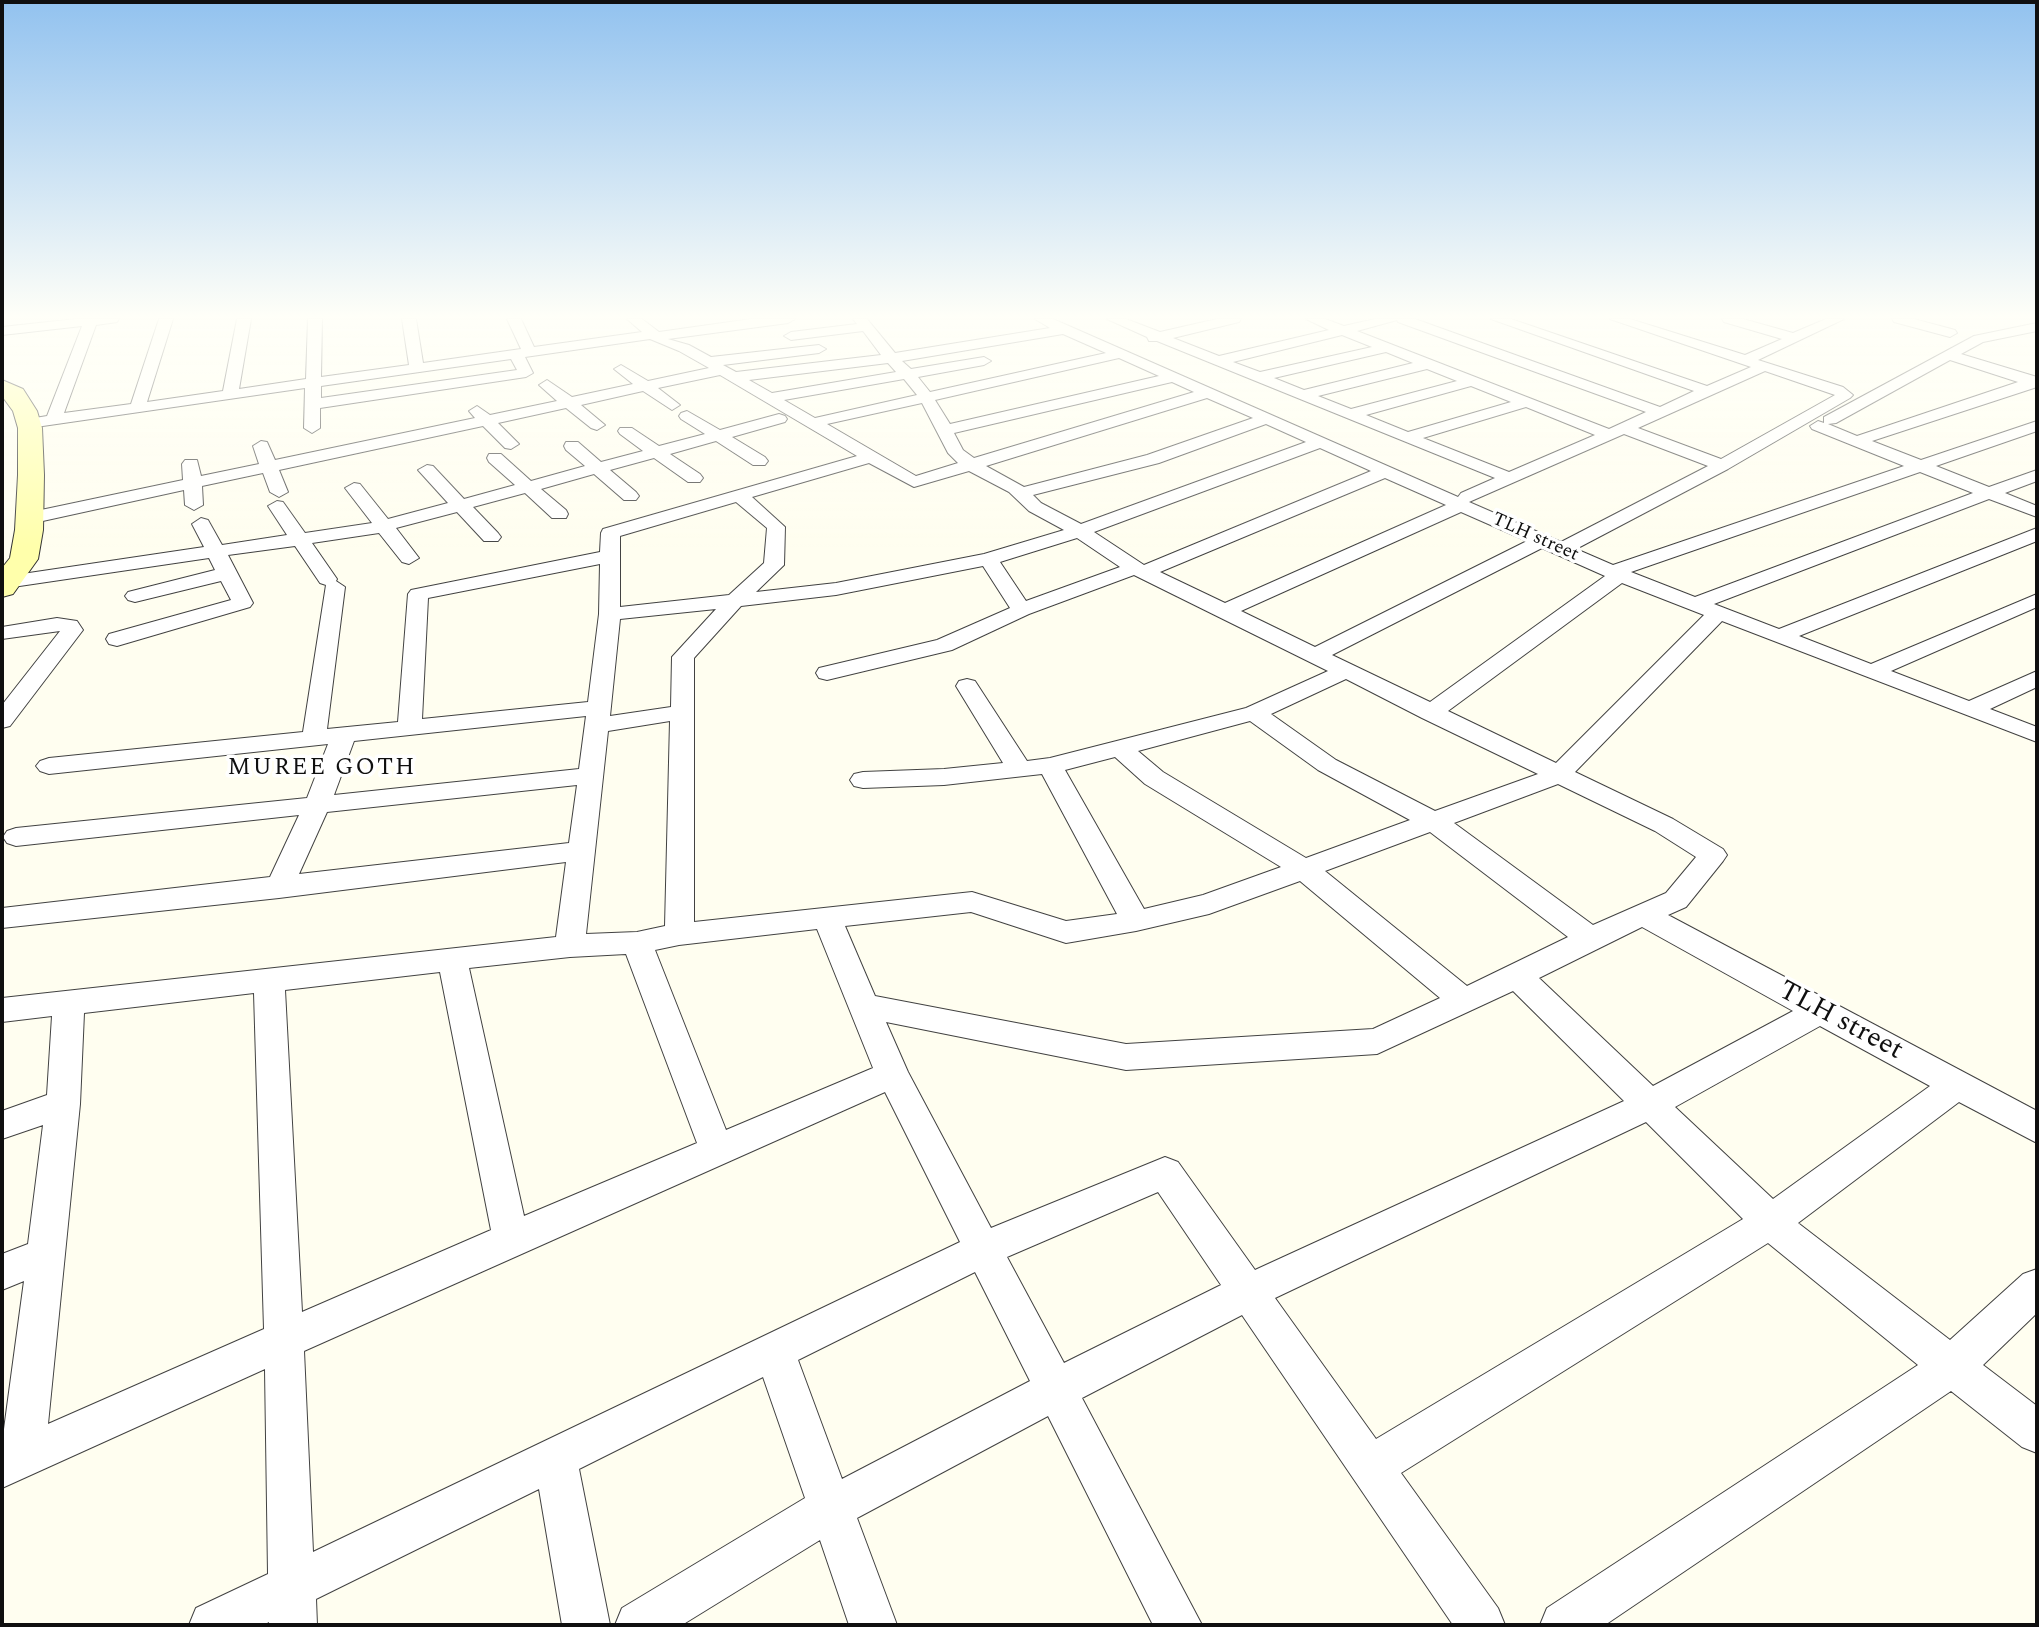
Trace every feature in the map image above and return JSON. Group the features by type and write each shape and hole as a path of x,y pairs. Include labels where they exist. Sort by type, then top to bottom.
{"street":[{"path":"4,585 24,559 29,518 29,423 15,395"},
{"path":"54,419 61,395"},
{"path":"138,407 142,395"},
{"path":"29,423 223,395"},
{"path":"312,428 314,395"},
{"path":"313,404 375,395"},
{"path":"559,395 597,425"},
{"path":"29,518 106,495 192,483 406,438 482,415 569,403 606,395"},
{"path":"658,395 671,405"},
{"path":"764,395 914,482 1202,395"},
{"path":"769,398 775,395"},
{"path":"861,1005 1126,1057 1377,1041 1517,976 1590,938 1676,900 1713,855 1664,825 1139,570 1079,531 1035,507 1020,493 956,453 925,395"},
{"path":"811,422 940,395"},
{"path":"946,430 1098,395"},
{"name":"TLH street","path":"1218,395 1386,471 1464,501 1616,574 2037,735"},
{"path":"1302,395 1509,478"},
{"path":"1350,414 1421,395"},
{"path":"1509,395 1722,465"},
{"path":"1613,395 1660,412"},
{"path":"1223,612 1509,478 1699,395"},
{"path":"1313,656 1722,465 1844,395"},
{"path":"1578,558 1875,395"},
{"path":"1857,442 1997,395"},
{"path":"1407,437 1527,402"},
{"path":"482,415 511,444"},
{"path":"687,416 759,461"},
{"path":"1020,493 1153,458 1269,418"},
{"path":"4,585 384,527 779,419"},
{"path":"393,424 461,506 491,537"},
{"path":"1818,426 2037,512"},
{"path":"1430,713 1616,574 2037,426"},
{"path":"626,430 694,478"},
{"path":"610,614 836,589 988,559 1079,531 1322,442"},
{"path":"261,446 278,499 301,540 331,583 314,738"},
{"path":"572,446 631,496"},
{"path":"570,946 610,614 610,533 870,457"},
{"path":"495,458 559,514"},
{"path":"117,639 243,603 197,514 191,464"},
{"path":"827,673 931,650 1022,610 1139,570 1386,471"},
{"path":"1694,604 2037,475"},
{"path":"354,488 409,558"},
{"path":"106,495 107,522"},
{"path":"679,934 683,657 736,598 774,565 776,527 739,495"},
{"path":"1780,636 2037,534"},
{"path":"410,728 418,594 610,556"},
{"path":"988,559 1022,610"},
{"path":"135,596 227,573"},
{"path":"1871,671 2037,600"},
{"path":"2,1010 570,946 637,943 679,934 972,902 1066,932 1209,904 1558,775 1718,613"},
{"path":"2,633 57,624 69,626 72,630 2,721"},
{"path":"863,780 944,777 1050,766 1254,713 1346,671"},
{"path":"1971,709 2037,678"},
{"path":"967,686 1019,768"},
{"path":"48,766 410,728 683,712"},
{"path":"1254,713 1327,765 1433,821 1590,938"},
{"path":"279,888 317,805 344,735"},
{"path":"1121,749 1154,778 1304,869 1465,1000"},
{"path":"1050,766 1136,920"},
{"path":"16,837 591,776"},
{"path":"2,918 582,851"},
{"name":"TLH street","path":"1643,915 2037,1128"},
{"path":"827,918 892,1074 1178,1625"},
{"path":"637,943 717,1150"},
{"path":"452,959 511,1239"},
{"path":"1517,976 1793,1243 2037,1432"},
{"path":"268,981 285,1340 293,1605"},
{"path":"12,1461 46,1255 63,1104 69,1003"},
{"path":"639,1625 831,1508 1056,1389 1248,1292 1649,1105 1821,1011"},
{"path":"12,1461 511,1239 892,1074"},
{"path":"1370,1467 1770,1222 1957,1085"},
{"path":"2,1125 63,1104"},
{"path":"213,1625 293,1605 555,1458 984,1249 1166,1173 1480,1625"},
{"path":"2,1272 46,1255"},
{"path":"1564,1625 1952,1367 2037,1287"},
{"path":"774,1351 873,1625"},
{"path":"555,1458 586,1625"}],"district":[{"name":"MUREE GOTH","path":"322,769"}]}
